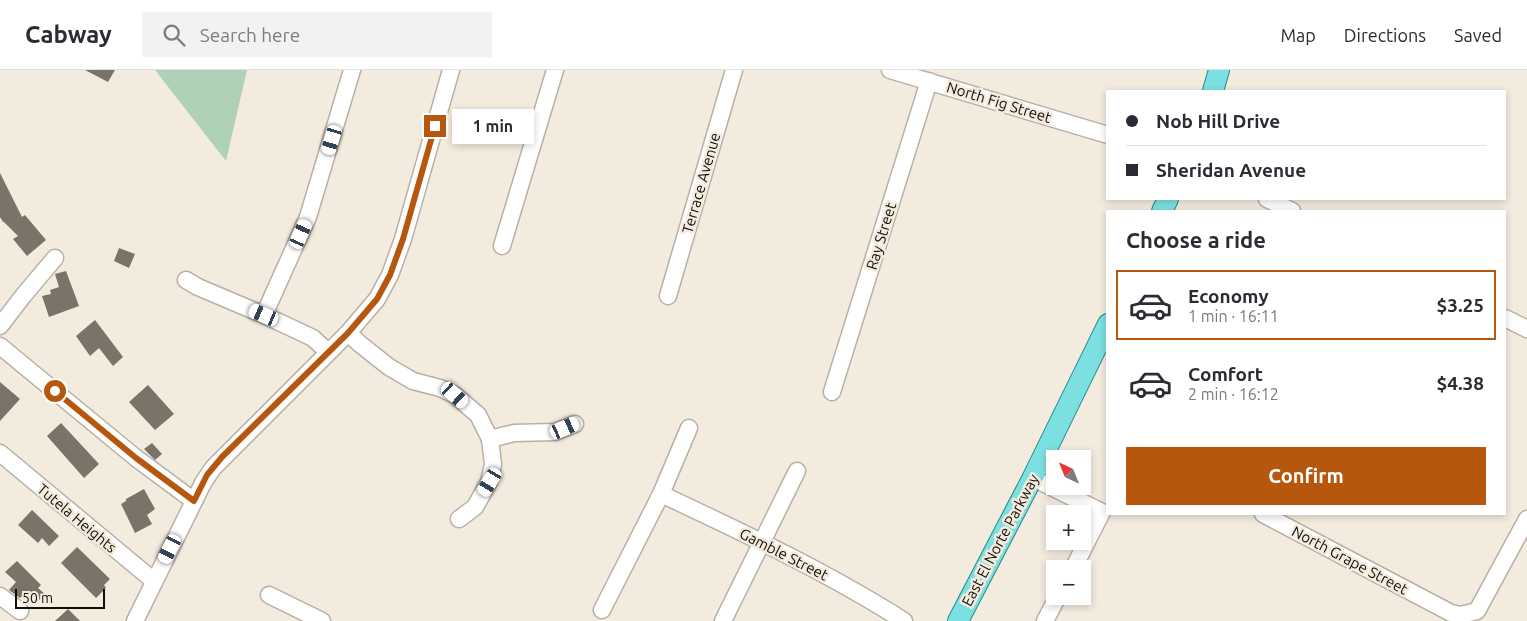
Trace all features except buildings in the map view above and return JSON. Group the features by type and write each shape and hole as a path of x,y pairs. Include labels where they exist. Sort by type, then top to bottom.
{"main road":[{"path":"1213,90 1219,70"},
{"name":"East El Norte Parkway","path":"958,621 1033,478 1106,328"}],"street":[{"path":"264,315 308,217 352,70"},
{"path":"135,621 207,475 222,457 348,333 377,299 390,275 403,239 451,70"},
{"path":"502,246 556,70"},
{"name":"Terrace Avenue","path":"668,296 734,70"},
{"name":"North Fig Street","path":"890,70 1106,134"},
{"name":"Ray Street","path":"832,392 929,81"},
{"path":"1272,205 1289,210"},
{"path":"0,326 55,258"},
{"path":"186,280 313,338 328,352"},
{"path":"1506,318 1527,329"},
{"path":"348,333 390,367 412,380 440,388 455,395 478,415 490,439 493,464 490,482 475,507 459,519"},
{"path":"0,346 136,458 194,501"},
{"path":"490,439 514,433 555,432 575,424"},
{"path":"602,610 661,494 689,428"},
{"name":"Tutela Heights","path":"0,453 154,581"},
{"path":"722,621 797,471"},
{"path":"1033,478 1102,512 1077,560"},
{"name":"Gamble Street","path":"661,494 761,541 866,597 904,621"},
{"name":"North Grape Street","path":"1265,515 1437,606 1451,613 1462,615 1477,611 1527,519"},
{"path":"269,595 322,621"},
{"path":"0,596 20,611"},
{"path":"1045,621 1053,605"}],"green space":[{"path":"155,70 247,70 226,161"}],"route":[{"path":"55,391 136,458 194,501 207,475 222,457 348,333 377,299 390,275 403,239 435,126"}]}
